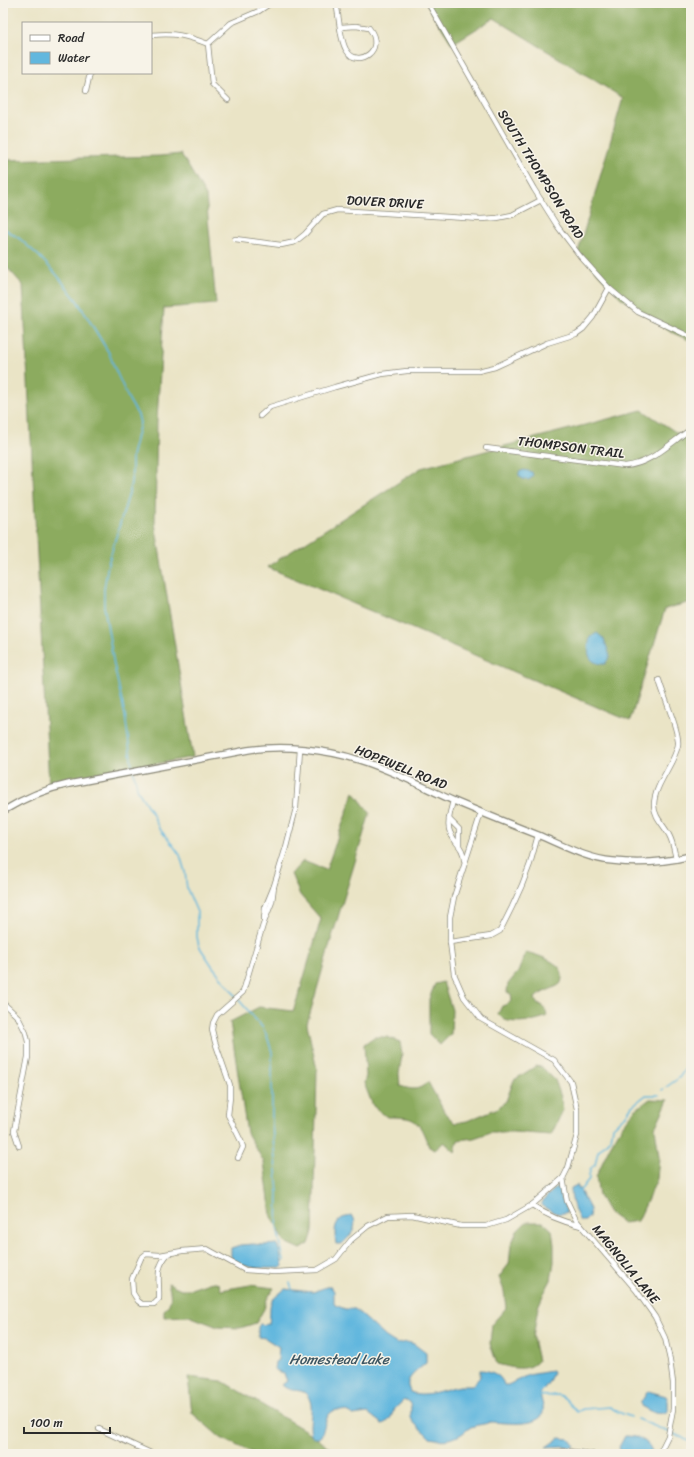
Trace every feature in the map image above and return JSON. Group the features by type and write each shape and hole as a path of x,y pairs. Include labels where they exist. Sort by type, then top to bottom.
{"street":[{"path":"208,44 231,23 259,11 271,3"},
{"path":"336,3 343,42 346,51 350,55 363,58 373,50 375,45 374,38 369,28 356,26 341,27"},
{"name":"SOUTH THOMPSON ROAD","path":"428,3 541,200 558,227 580,256 609,288 638,312 691,337"},
{"path":"152,35 185,35 208,44"},
{"path":"208,44 212,84 228,100"},
{"path":"86,91 90,74"},
{"name":"DOVER DRIVE","path":"235,239 281,245 295,242 305,234 323,214 337,210 481,219 512,215 541,200"},
{"path":"260,416 270,407 335,386 382,374 403,371 478,371 494,368 547,343 576,334 583,329 593,317 609,288"},
{"name":"THOMPSON TRAIL","path":"486,448 630,466 645,461 691,429"},
{"path":"659,680 678,740 675,753 656,794 654,806 658,818 669,833 676,858"},
{"name":"HOPEWELL ROAD","path":"3,810 18,801 40,792 69,784 258,749 300,749 336,754 360,760 379,767 481,813 591,856 612,861 654,862 691,856"},
{"path":"238,1158 243,1147 228,1115 230,1085 214,1042 212,1030 217,1015 243,992 263,925 272,902 274,886 293,824 296,808 300,749"},
{"path":"453,800 449,819 449,828 452,838 464,853 464,866"},
{"path":"168,1254 160,1265 158,1282 159,1299 154,1304 142,1304 138,1301 134,1293 132,1279 141,1258 146,1254 160,1255 182,1250 207,1249 245,1270 291,1272 318,1270 336,1259 351,1240 368,1226 388,1216 412,1215 461,1226 486,1226 506,1220 532,1205 563,1178 568,1168 577,1135 577,1109 571,1082 554,1060 533,1047 499,1030 481,1018 464,997 454,974 450,942 450,917 454,897 481,813"},
{"path":"449,819 459,828 459,845"},
{"path":"450,942 491,936 500,931 522,885 538,836"},
{"path":"3,1002 18,1017 28,1042 28,1057 14,1130 20,1146"},
{"name":"MAGNOLIA LANE","path":"563,1178 567,1201 576,1220 636,1290 656,1317 665,1338 673,1383 673,1409 668,1436 659,1454"},
{"name":"MAGNOLIA LANE","path":"532,1205 543,1213 556,1219 581,1226"},
{"path":"98,1429 153,1454"},
{"path":"545,1454 566,1451 592,1454"}],"green space":[{"path":"426,3 691,3 691,341 671,332 620,297 578,252 623,98 494,18 452,44"},
{"path":"181,154 206,196 216,304 164,308 157,420 155,523 193,757 49,786 23,285 3,263 3,160 160,156"},
{"path":"642,410 691,442 691,602 665,609 630,721 267,567 421,468"},
{"path":"354,792 370,813 307,1024 317,1070 313,1232 309,1244 301,1249 285,1242 271,1215 264,1162 247,1133 230,1022 259,1007 293,1011 321,919 300,895 291,874 303,861 326,870"},
{"path":"526,952 548,960 558,966 561,970 562,981 557,986 535,998 537,1004 542,1005 546,1011 547,1016 526,1021 515,1022 505,1020 498,1014 502,1006 508,1004 512,1000 511,994 507,992 508,984 518,972"},
{"path":"443,982 452,1010 451,1034 440,1045 429,1034 429,999 435,984"},
{"path":"374,1037 387,1037 400,1042 402,1055 399,1074 400,1086 415,1089 428,1082 445,1113 455,1123 467,1121 498,1108 506,1101 514,1080 536,1066 542,1067 555,1080 561,1097 563,1110 551,1135 491,1132 474,1138 458,1140 455,1152 444,1142 435,1150 429,1147 419,1125 411,1119 387,1117 373,1106 364,1083 366,1076 364,1044"},
{"path":"650,1099 668,1100 655,1128 659,1157 657,1179 638,1221 623,1223 609,1213 599,1196 596,1177 609,1148 622,1126 634,1111"},
{"path":"526,1222 543,1222 552,1230 554,1262 551,1280 538,1307 533,1338 538,1361 529,1367 518,1368 497,1364 490,1344 492,1324 506,1308 504,1291 499,1277 509,1264 511,1245 517,1231"},
{"path":"212,1282 219,1284 221,1290 250,1285 274,1288 256,1323 240,1328 218,1327 189,1316 164,1317 164,1310 170,1301 170,1290 168,1283 181,1289 191,1289"},
{"path":"188,1377 222,1381 311,1434 338,1454 255,1454 221,1438 192,1413"}],"water":[{"path":"524,470 532,472 533,476 529,480 523,479 519,476 519,472"},
{"path":"597,633 604,639 610,656 605,664 594,662 589,656 588,647 590,637"},
{"path":"559,1185 559,1192 567,1212 563,1213 554,1212 541,1205 546,1197"},
{"path":"577,1185 590,1209 589,1217 585,1221 580,1221 572,1201 571,1188"},
{"path":"351,1216 354,1218 355,1222 354,1229 342,1244 336,1244 335,1230 338,1221 342,1218"},
{"path":"277,1244 283,1266 281,1268 255,1268 243,1265 231,1258 231,1248 240,1245"},
{"name":"Homestead Lake","path":"326,1287 331,1287 334,1291 335,1305 345,1309 355,1309 386,1337 397,1344 407,1342 414,1344 426,1353 426,1363 409,1379 408,1386 410,1392 416,1394 429,1394 460,1386 472,1386 480,1377 480,1370 495,1374 501,1378 504,1385 508,1385 528,1375 552,1371 553,1373 548,1383 540,1394 543,1414 539,1419 532,1422 490,1422 476,1425 454,1438 444,1440 430,1438 413,1421 411,1418 410,1404 404,1400 394,1410 389,1421 382,1424 368,1413 353,1415 344,1411 334,1411 328,1416 321,1436 319,1438 313,1438 310,1428 310,1400 302,1391 285,1388 282,1385 287,1381 284,1374 274,1369 275,1362 278,1360 279,1347 265,1338 258,1337 258,1327 261,1323 263,1325 269,1324 272,1301 285,1289 313,1292"},
{"path":"648,1391 666,1396 668,1401 668,1411 664,1413 657,1413 641,1406 641,1402"},
{"path":"625,1436 638,1438 648,1444 652,1452 651,1454 621,1454 619,1447"},
{"path":"559,1438 569,1439 574,1445 573,1447 546,1447"}],"waterway":[{"path":"3,228 20,239 39,256 57,275 78,302 109,353 129,400 138,415 140,423 132,456 130,490 108,564 104,589 104,606 114,665 125,715 132,766 138,791 152,813 159,828 180,855 185,872 187,889 197,912 197,937 199,946 213,967 236,996"},
{"path":"238,999 263,1028 272,1052 272,1125 278,1193 277,1227 284,1261"},
{"path":"662,1090 679,1078 691,1060"},
{"path":"579,1192 589,1179 591,1168 595,1165 598,1151 611,1138 613,1127 625,1116 632,1106 646,1095 659,1095"},
{"path":"290,1283 292,1289"},
{"path":"540,1395 557,1395 563,1397 577,1412 583,1409 610,1407 631,1417"},
{"path":"637,1419 681,1437 691,1443"}]}
